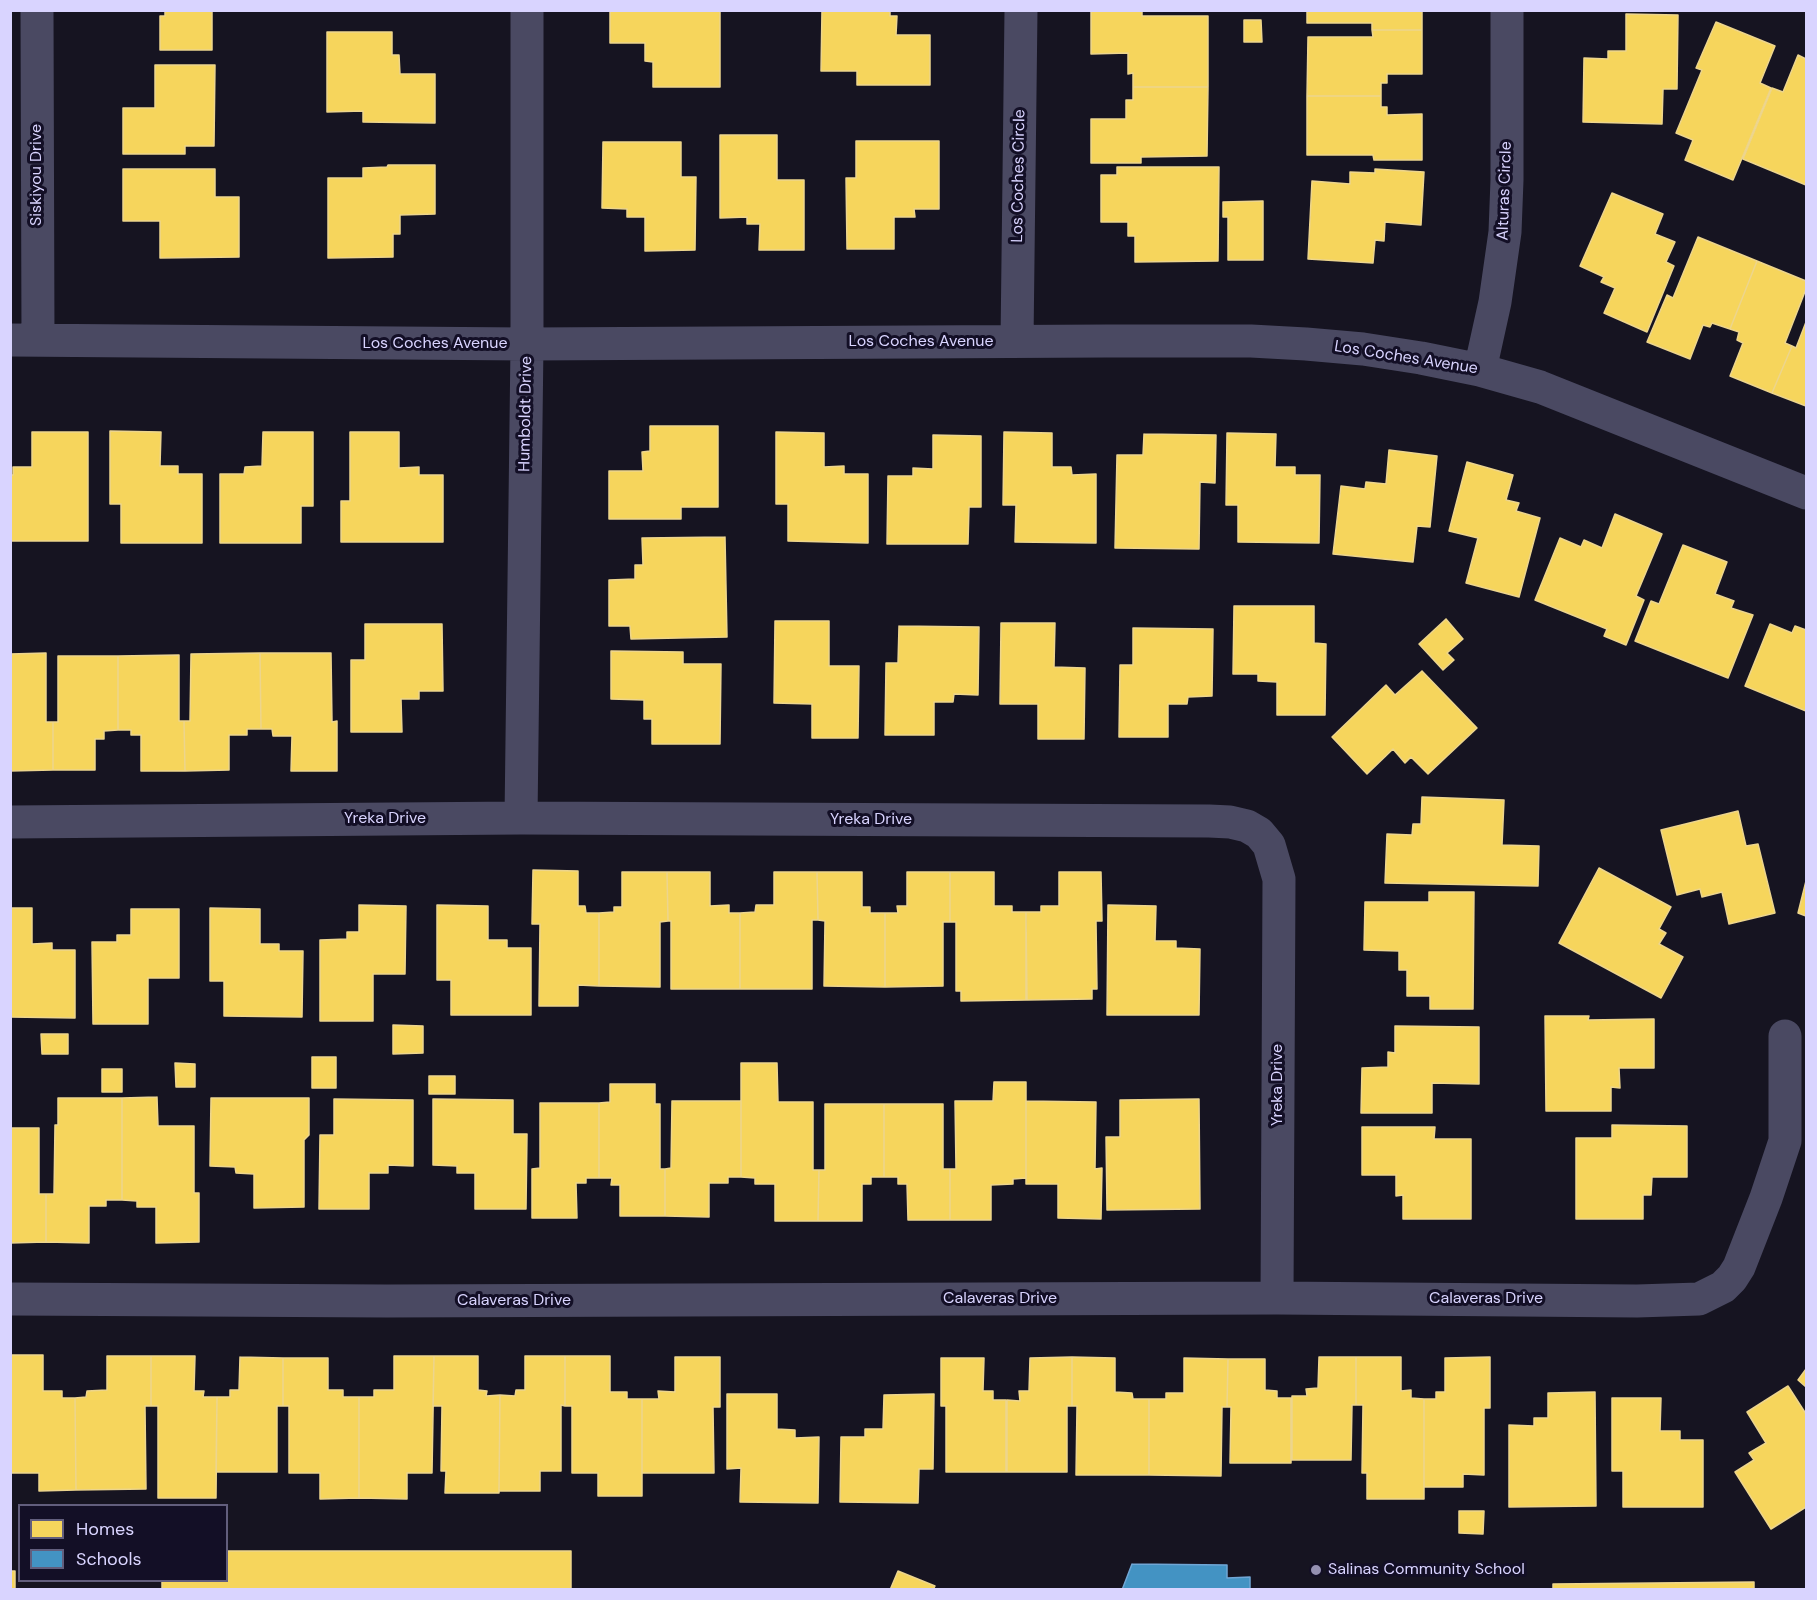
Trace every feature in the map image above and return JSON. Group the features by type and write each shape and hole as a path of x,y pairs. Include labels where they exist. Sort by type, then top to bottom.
{"street":[{"name":"Siskiyou Drive","path":"24,340 37,10"},
{"name":"Humboldt Drive","path":"522,818 527,344 527,10"},
{"name":"Los Coches Circle","path":"1017,341 1021,10"},
{"name":"Alturas Circle","path":"1480,370 1496,302 1505,232 1507,10"},
{"name":"Los Coches Avenue","path":"24,340 527,344 1251,341 1306,344 1364,349 1480,370 1540,387 1806,493"},
{"name":"Yreka Drive","path":"10,822 522,818 1209,821 1247,826 1259,833 1269,845 1279,879 1277,1298"},
{"name":"Calaveras Drive","path":"10,1299 410,1301 1699,1299 1723,1287 1739,1267 1785,1141 1785,1036"}],"building: Homes":[{"path":"165,10 212,10 212,50 160,50 160,16 165,16"},
{"path":"610,10 720,10 720,87 653,87 653,62 645,61 645,43 610,43"},
{"path":"822,10 890,10 890,16 897,16 896,35 930,35 930,85 857,85 857,71 821,71"},
{"path":"1091,10 1142,11 1142,16 1208,16 1208,87 1133,87 1133,73 1128,74 1128,53 1091,54"},
{"path":"1307,10 1422,10 1422,30 1372,30 1372,23 1307,23"},
{"path":"1626,14 1678,15 1677,89 1663,89 1662,124 1583,122 1584,58 1608,59 1608,51 1626,51"},
{"path":"1244,20 1261,20 1262,42 1244,42"},
{"path":"1716,22 1775,46 1760,83 1771,88 1733,180 1685,160 1693,140 1676,133 1702,70 1696,68"},
{"path":"1372,30 1422,30 1422,74 1387,74 1387,83 1381,83 1381,96 1307,96 1308,37 1373,37"},
{"path":"327,32 392,32 392,55 399,55 400,74 435,74 435,123 363,122 363,111 327,112"},
{"path":"1798,55 1806,59 1806,185 1743,159 1772,88 1783,92"},
{"path":"155,65 215,65 214,146 185,146 185,154 123,154 123,108 155,108"},
{"path":"1133,87 1208,87 1207,156 1141,157 1141,163 1091,163 1091,119 1126,119 1126,100 1133,100"},
{"path":"1307,96 1381,96 1381,107 1387,107 1387,115 1422,114 1422,160 1374,160 1373,155 1307,155"},
{"path":"720,135 777,135 777,180 804,180 804,250 759,250 760,224 747,224 747,217 720,218"},
{"path":"856,141 939,141 939,209 914,209 915,217 894,217 894,249 847,249 846,178 856,178"},
{"path":"603,142 681,142 681,177 696,177 695,250 645,251 645,217 627,217 627,209 602,208"},
{"path":"388,165 435,165 435,214 400,215 400,234 393,234 393,257 328,258 328,178 363,178 363,168 387,167"},
{"path":"1117,167 1219,167 1218,261 1135,262 1135,236 1128,236 1128,222 1101,222 1101,175 1117,175"},
{"path":"123,169 215,169 215,197 239,197 239,257 160,258 160,221 123,221"},
{"path":"1375,169 1424,172 1421,225 1385,222 1384,241 1375,240 1373,263 1308,259 1312,181 1350,184 1350,172 1375,173"},
{"path":"1612,193 1663,214 1655,234 1675,242 1666,262 1674,266 1647,332 1604,313 1615,288 1601,282 1604,277 1580,266"},
{"path":"1263,201 1263,260 1228,260 1228,217 1223,217 1223,202"},
{"path":"1698,237 1757,261 1730,329 1712,323 1710,327 1703,325 1690,359 1647,342 1667,295 1673,298"},
{"path":"1757,261 1806,281 1806,289 1785,343 1792,346 1772,393 1730,376 1743,343 1737,340 1739,332 1730,329"},
{"path":"1806,322 1806,406 1772,393 1792,346 1796,348"},
{"path":"650,426 718,426 718,507 681,507 681,519 609,519 609,471 643,471 642,452 650,451"},
{"path":"110,431 161,432 160,466 178,466 178,474 202,474 202,543 121,543 121,504 110,504"},
{"path":"32,432 88,432 88,541 10,541 10,475 13,475 13,467 32,467"},
{"path":"263,432 313,432 313,506 301,506 301,543 220,543 220,474 244,474 245,467 262,466"},
{"path":"350,432 399,432 399,468 419,467 419,475 443,475 443,542 341,542 341,501 350,501"},
{"path":"776,432 824,433 824,467 844,466 844,474 868,474 868,543 788,541 788,504 776,504"},
{"path":"1004,432 1052,433 1052,467 1071,467 1072,475 1096,474 1096,543 1015,542 1016,505 1003,505"},
{"path":"1227,433 1276,434 1275,467 1295,467 1295,475 1320,475 1319,543 1238,542 1238,505 1226,505"},
{"path":"1144,434 1216,435 1215,483 1200,482 1199,549 1115,548 1117,455 1143,455"},
{"path":"933,435 981,436 981,507 969,507 968,544 887,544 888,476 913,476 913,468 933,469"},
{"path":"1389,450 1437,456 1430,527 1417,526 1413,562 1333,554 1341,486 1365,489 1366,482 1386,484"},
{"path":"1467,462 1513,475 1506,500 1519,503 1516,511 1540,518 1519,597 1466,583 1478,538 1449,531"},
{"path":"1615,514 1662,534 1636,596 1644,600 1626,645 1604,636 1607,629 1535,600 1560,538 1581,547 1584,540 1602,548"},
{"path":"725,537 727,637 631,639 630,626 609,626 609,580 635,579 635,565 643,565 642,538"},
{"path":"1683,545 1727,562 1715,594 1734,601 1731,608 1753,615 1728,678 1635,641 1651,601 1659,604"},
{"path":"1234,606 1314,606 1314,643 1326,644 1325,715 1277,715 1277,682 1258,681 1258,674 1233,674"},
{"path":"1446,619 1463,639 1447,653 1454,660 1443,670 1419,644"},
{"path":"775,621 829,621 829,666 859,666 858,738 812,738 812,704 774,703"},
{"path":"1001,623 1055,623 1054,667 1085,668 1084,739 1038,739 1038,704 1000,704"},
{"path":"365,624 442,624 443,691 419,691 419,699 401,699 402,732 351,732 351,660 365,660"},
{"path":"1770,624 1792,633 1795,626 1806,630 1806,711 1745,686"},
{"path":"899,626 979,627 978,695 954,694 953,702 934,702 934,735 885,735 886,663 898,663"},
{"path":"1133,628 1213,629 1212,696 1188,697 1187,704 1168,704 1168,737 1119,737 1120,665 1133,665"},
{"path":"611,651 683,652 683,664 721,664 720,744 652,744 652,719 644,719 644,700 611,699"},
{"path":"46,653 46,722 53,722 53,770 10,771 10,654"},
{"path":"260,653 261,729 247,729 247,735 229,735 229,770 185,771 184,721 190,721 191,654"},
{"path":"260,653 331,653 332,722 337,721 337,771 291,771 292,736 273,736 272,729 261,729"},
{"path":"179,655 179,721 184,721 185,771 141,771 141,735 131,735 131,730 118,730 118,656"},
{"path":"58,656 118,656 118,730 104,731 104,739 95,739 95,770 53,770 53,722 58,722"},
{"path":"1422,671 1477,728 1428,774 1411,757 1405,763 1393,749 1367,774 1332,737 1386,685 1395,695"},
{"path":"1422,797 1504,800 1502,845 1539,846 1538,886 1385,883 1387,834 1412,835 1413,824 1421,824"},
{"path":"1738,811 1746,846 1758,844 1775,913 1729,924 1722,892 1702,897 1700,889 1677,895 1661,830"},
{"path":"1599,868 1671,907 1659,929 1666,933 1659,944 1683,957 1661,998 1559,943"},
{"path":"533,870 578,871 578,906 585,906 586,913 599,913 599,986 578,985 578,1006 539,1006 540,924 532,924"},
{"path":"622,872 667,872 668,921 660,922 660,987 599,986 599,913 614,912 614,907 622,907"},
{"path":"667,872 710,872 710,906 729,905 729,913 740,913 740,989 671,989 671,921 668,921"},
{"path":"774,872 817,872 818,920 812,920 812,989 740,989 740,913 755,912 756,905 774,905"},
{"path":"817,872 862,872 862,907 870,907 870,913 885,913 885,987 824,986 825,921 818,920"},
{"path":"907,872 950,872 950,922 943,922 943,986 885,987 885,913 898,913 897,906 907,906"},
{"path":"950,872 994,872 994,906 1012,906 1012,912 1026,912 1026,1000 961,1001 961,991 956,991 956,922 950,922"},
{"path":"1059,872 1101,872 1102,921 1096,921 1097,989 1092,989 1092,999 1027,1000 1026,912 1041,912 1041,906 1059,906"},
{"path":"1806,881 1806,916 1798,913"},
{"path":"1429,892 1474,892 1473,1009 1430,1009 1430,996 1407,996 1407,970 1399,970 1399,951 1364,950 1365,902 1429,902"},
{"path":"359,905 406,906 405,974 373,974 373,1021 320,1021 320,940 347,939 347,932 359,932"},
{"path":"437,905 488,906 488,940 507,940 507,948 531,948 531,1015 451,1015 451,980 437,980"},
{"path":"1108,905 1156,906 1155,941 1176,941 1176,948 1200,949 1199,1015 1107,1015"},
{"path":"10,908 32,908 32,944 52,943 52,950 75,950 75,1018 10,1017"},
{"path":"210,908 260,909 260,944 279,944 279,951 303,951 302,1017 224,1016 224,981 210,981"},
{"path":"131,909 179,909 179,978 148,978 148,1024 93,1024 92,942 117,942 117,935 131,935"},
{"path":"1545,1016 1589,1016 1588,1020 1654,1019 1654,1068 1619,1068 1620,1088 1611,1087 1611,1111 1546,1111"},
{"path":"393,1025 423,1026 423,1053 393,1054"},
{"path":"1395,1026 1479,1027 1479,1084 1432,1083 1432,1113 1361,1113 1362,1068 1388,1067 1388,1052 1395,1053"},
{"path":"41,1034 68,1034 68,1054 42,1054"},
{"path":"312,1057 336,1057 336,1088 312,1088"},
{"path":"175,1063 195,1064 195,1087 176,1087"},
{"path":"741,1063 777,1063 778,1102 813,1102 813,1170 819,1170 818,1221 775,1221 775,1184 755,1184 755,1178 741,1177"},
{"path":"102,1069 122,1069 122,1092 102,1092"},
{"path":"429,1076 455,1076 455,1094 429,1094"},
{"path":"994,1082 1026,1082 1026,1178 1013,1179 1013,1184 991,1185 991,1220 950,1220 950,1169 956,1169 955,1101 993,1101"},
{"path":"610,1084 655,1084 655,1104 660,1104 660,1169 665,1169 665,1216 620,1216 620,1185 611,1185 612,1178 599,1178 599,1103 610,1102"},
{"path":"157,1097 158,1126 194,1126 194,1193 199,1193 199,1242 156,1243 156,1207 137,1207 137,1201 122,1200 122,1098"},
{"path":"58,1098 122,1098 122,1200 106,1200 106,1206 89,1206 89,1243 46,1242 46,1194 54,1194 55,1125 58,1125"},
{"path":"211,1098 309,1098 309,1135 304,1140 304,1207 254,1208 254,1174 236,1173 235,1167 210,1166"},
{"path":"334,1099 413,1100 413,1166 388,1165 388,1173 369,1173 369,1209 319,1209 320,1135 334,1135"},
{"path":"433,1099 513,1100 513,1134 527,1134 526,1209 475,1209 475,1173 457,1173 457,1166 433,1165"},
{"path":"1199,1099 1200,1209 1107,1210 1106,1137 1120,1137 1120,1100"},
{"path":"672,1101 741,1101 741,1177 728,1177 728,1183 709,1183 709,1217 665,1216 665,1169 671,1168"},
{"path":"1026,1101 1096,1102 1095,1169 1102,1168 1101,1219 1058,1218 1058,1184 1026,1184"},
{"path":"540,1103 599,1103 599,1178 586,1178 586,1183 576,1183 577,1218 532,1218 532,1169 540,1168"},
{"path":"825,1104 884,1104 884,1177 871,1177 871,1184 862,1184 862,1221 818,1221 819,1170 825,1170"},
{"path":"884,1104 943,1104 943,1169 950,1169 950,1220 908,1220 907,1184 898,1184 898,1177 884,1177"},
{"path":"1612,1125 1687,1126 1687,1177 1652,1177 1651,1195 1643,1195 1643,1219 1576,1219 1576,1138 1612,1138"},
{"path":"1362,1127 1435,1127 1434,1139 1471,1139 1471,1219 1403,1219 1403,1195 1396,1196 1396,1175 1362,1175"},
{"path":"10,1128 39,1128 39,1194 46,1194 46,1242 10,1243"},
{"path":"10,1355 43,1355 43,1391 62,1391 62,1398 75,1398 76,1490 39,1491 39,1473 10,1473"},
{"path":"107,1356 151,1356 151,1406 145,1406 146,1489 76,1490 75,1398 86,1397 87,1391 107,1390"},
{"path":"151,1356 195,1356 194,1391 204,1391 203,1397 217,1397 216,1498 158,1498 158,1406 151,1406"},
{"path":"394,1356 434,1356 432,1473 407,1473 407,1499 359,1498 359,1397 374,1397 374,1390 394,1390"},
{"path":"434,1356 478,1356 478,1390 487,1391 486,1396 500,1395 499,1493 445,1493 446,1471 441,1471 442,1406 433,1406"},
{"path":"525,1356 565,1356 565,1406 561,1405 561,1471 540,1471 540,1491 499,1491 500,1395 515,1396 516,1390 525,1390"},
{"path":"565,1356 610,1356 610,1392 627,1392 627,1399 642,1399 642,1496 598,1496 598,1473 572,1473 572,1406 565,1406"},
{"path":"240,1357 283,1358 283,1406 277,1406 277,1472 216,1472 217,1397 230,1397 230,1390 239,1390"},
{"path":"675,1357 720,1357 720,1407 713,1407 714,1473 642,1473 642,1399 659,1399 658,1391 675,1392"},
{"path":"1072,1357 1072,1406 1067,1406 1067,1472 1007,1472 1007,1400 1020,1401 1019,1391 1029,1391 1030,1358"},
{"path":"1072,1357 1115,1358 1115,1392 1132,1393 1133,1399 1149,1399 1149,1475 1076,1475 1077,1406 1072,1406"},
{"path":"1319,1357 1356,1357 1356,1405 1352,1405 1351,1460 1292,1460 1292,1396 1307,1396 1306,1389 1318,1388"},
{"path":"1356,1357 1401,1357 1401,1391 1411,1390 1411,1398 1424,1399 1424,1499 1367,1499 1367,1473 1362,1473 1363,1405 1356,1405"},
{"path":"1490,1357 1490,1408 1484,1408 1484,1475 1463,1474 1463,1487 1424,1487 1424,1399 1436,1399 1436,1392 1445,1392 1445,1358"},
{"path":"283,1358 328,1358 328,1390 343,1390 343,1397 359,1397 359,1498 320,1499 320,1473 289,1473 289,1406 283,1406"},
{"path":"941,1358 984,1358 983,1391 993,1391 993,1400 1006,1400 1006,1472 946,1472 946,1406 941,1406"},
{"path":"1184,1358 1228,1359 1227,1407 1222,1407 1221,1476 1149,1475 1149,1399 1166,1399 1166,1393 1184,1393"},
{"path":"1228,1359 1265,1359 1265,1390 1277,1391 1277,1398 1291,1398 1291,1463 1230,1463 1231,1407 1227,1407"},
{"path":"1806,1369 1806,1387 1798,1380"},
{"path":"1788,1386 1806,1414 1806,1507 1771,1529 1735,1472 1754,1460 1749,1453 1766,1443 1747,1412"},
{"path":"1595,1392 1596,1506 1509,1507 1509,1425 1534,1426 1534,1418 1548,1418 1548,1393"},
{"path":"727,1394 777,1394 777,1429 795,1430 795,1438 819,1437 818,1503 740,1502 741,1468 727,1469"},
{"path":"934,1394 933,1469 919,1469 918,1503 840,1502 841,1437 865,1437 865,1429 883,1429 884,1395"},
{"path":"1612,1398 1661,1398 1660,1431 1680,1431 1680,1440 1703,1440 1703,1507 1623,1507 1623,1471 1612,1471"},
{"path":"1459,1511 1484,1511 1483,1534 1459,1533"},
{"path":"228,1551 571,1551 571,1590 162,1589 162,1582 228,1582"},
{"path":"10,1571 15,1571 15,1590 10,1590"},
{"path":"898,1571 935,1586 933,1590 890,1590"},
{"path":"1754,1582 1754,1590 1553,1590 1553,1584"}],"building: Schools":[{"path":"1132,1564 1227,1565 1227,1578 1250,1577 1250,1590 1122,1590"}],"place":[{"name":"Salinas Community School","path":"1316,1570"}]}
